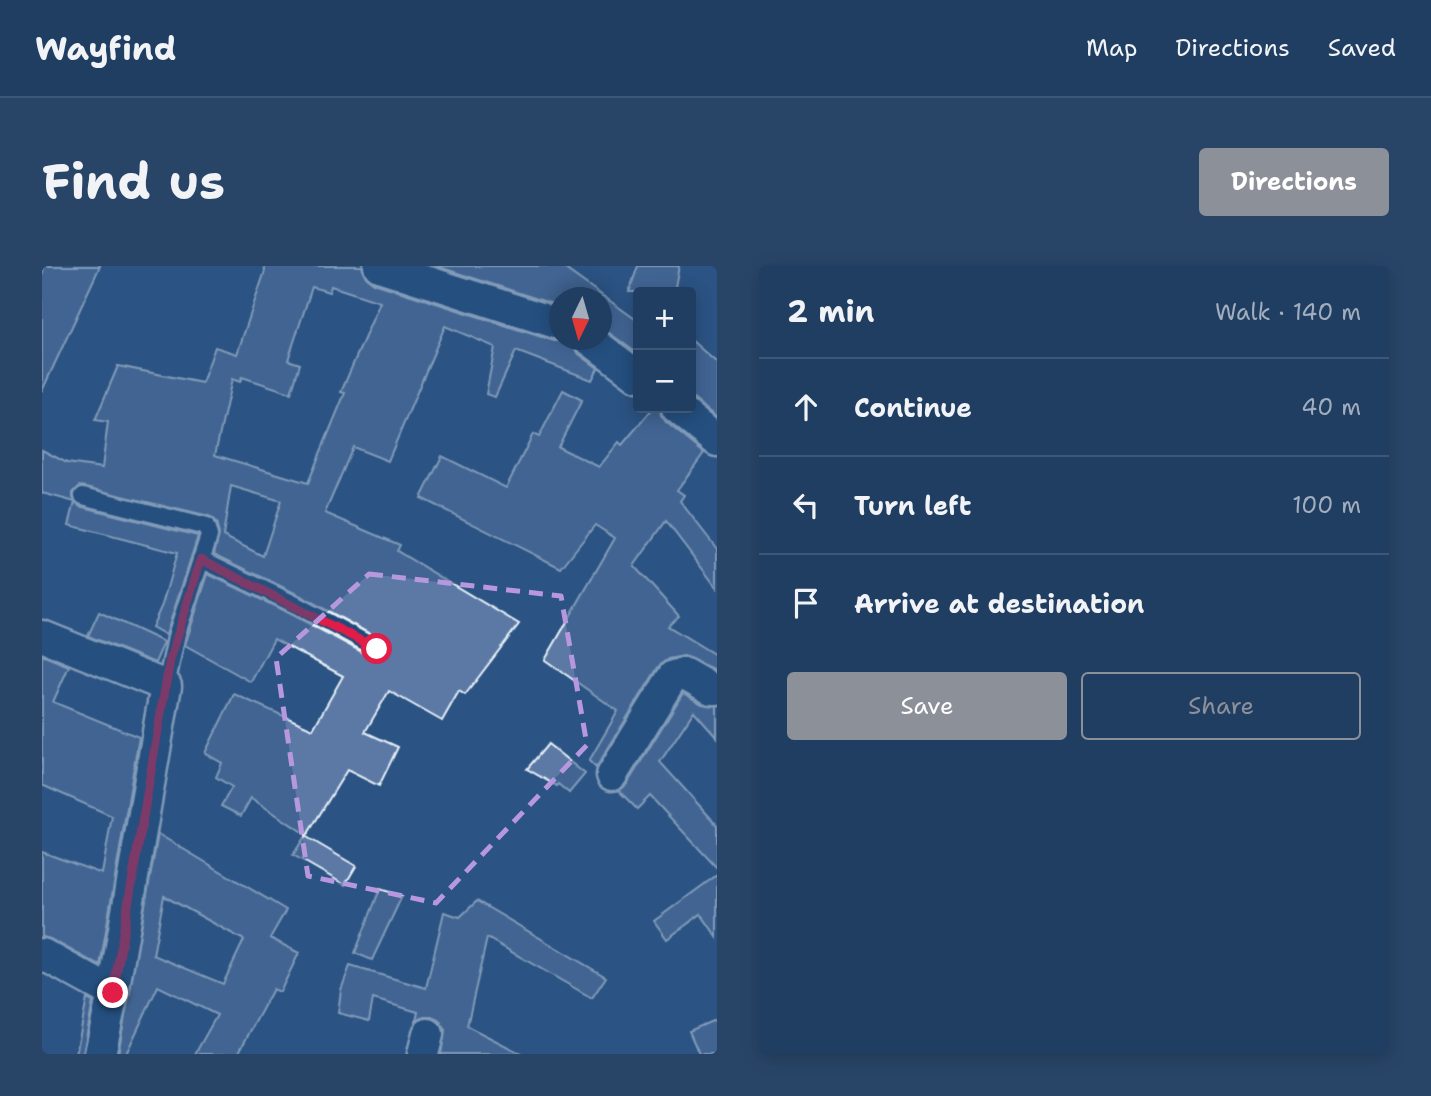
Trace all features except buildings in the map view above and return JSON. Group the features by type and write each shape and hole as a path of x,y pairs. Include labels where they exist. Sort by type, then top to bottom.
{"street":[{"path":"383,267 549,321"},
{"path":"603,350 633,372"},
{"path":"683,413 717,441"},
{"path":"42,636 166,686 100,1054"},
{"path":"612,775 673,676 683,673 711,689 717,689"},
{"path":"42,954 113,993"}],"lane":[{"path":"83,496 206,527 209,536 177,633 166,686"},
{"path":"201,559 377,649"}],"highlighted area":[{"path":"369,574 561,596 587,745 436,903 308,876 276,658"}],"route":[{"path":"113,993 170,660 201,559 377,649"}]}
